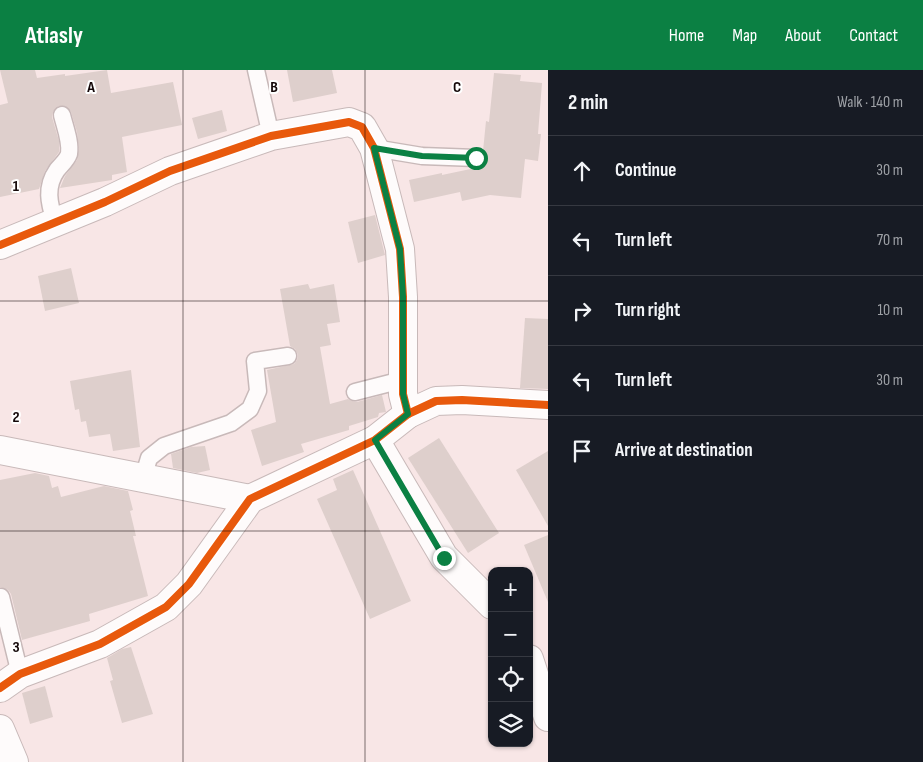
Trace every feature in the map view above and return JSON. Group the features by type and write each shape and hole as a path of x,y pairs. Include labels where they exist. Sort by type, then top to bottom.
{"street":[{"path":"0,245 105,202 170,171 271,136 349,122 362,127 374,148 400,249 403,297 402,380 408,414"},
{"path":"10,681 100,644 166,607 190,584 250,499 375,440 408,414 436,401 462,400 548,405"},
{"path":"375,440 444,558 488,601"},
{"path":"0,450 250,499"},
{"path":"533,671 548,718"},
{"path":"0,729 14,762"}],"lane":[{"path":"256,70 271,136"},
{"path":"55,222 49,204 51,179 68,156 70,146 62,115"},
{"path":"374,148 422,156 476,158"},
{"path":"143,478 149,458 164,446 231,423 250,409 258,392 255,362 288,356"},
{"path":"355,392 402,380"},
{"path":"0,597 10,681"}],"building":[{"path":"0,70 35,70 37,78 107,70 111,93 173,82 182,125 122,137 127,172 112,175 112,180 60,188 65,176 77,160 79,149 77,132 71,112 65,106 59,106 53,112 52,117 59,141 59,152 45,171 39,189 0,197 0,105 8,103"},
{"path":"287,70 332,70 337,93 293,102"},
{"path":"494,73 521,75 520,81 542,83 538,134 541,134 538,161 525,159 521,198 490,195 462,201 460,192 414,202 409,180 480,167 485,163 486,158 483,151 486,121 489,122"},
{"path":"222,110 227,131 198,139 192,118"},
{"path":"375,215 385,255 358,263 348,222"},
{"path":"71,268 79,303 45,311 38,276"},
{"path":"308,284 310,289 334,284 340,322 327,324 331,345 320,347 330,404 348,399 357,402 382,395 386,412 379,413 378,417 349,426 349,430 301,444 304,452 262,466 251,430 276,422 267,370 294,364 298,355 295,349 290,346 280,289"},
{"path":"525,318 548,319 548,389 520,388"},
{"path":"131,370 140,447 113,451 110,434 89,437 86,421 81,422 79,409 75,410 70,381"},
{"path":"439,438 499,533 468,553 408,458"},
{"path":"205,446 210,470 197,473 173,468 171,454 191,447"},
{"path":"548,451 548,526 516,470"},
{"path":"353,470 411,601 370,619 317,499 337,490 333,479"},
{"path":"35,473 49,476 52,488 58,486 61,497 104,486 128,491 133,510 130,511 136,536 133,536 148,596 89,614 90,621 22,640 11,594 8,590 0,587 0,480"},
{"path":"548,535 548,602 524,545"},
{"path":"131,647 153,714 122,723 110,681 113,680 107,658 122,649"},
{"path":"45,686 53,717 30,724 22,693"}],"cycle path":[{"path":"0,245 105,202 170,171 271,136 349,122 362,127 374,148 400,249 403,297 403,394 408,414"},
{"path":"0,688 20,674 100,644 166,607 189,584 250,499 375,440 408,414 436,401 462,400 548,405"}],"route":[{"path":"444,558 375,440 408,414 402,380 403,297 400,249 374,148 422,156 476,158"}]}
